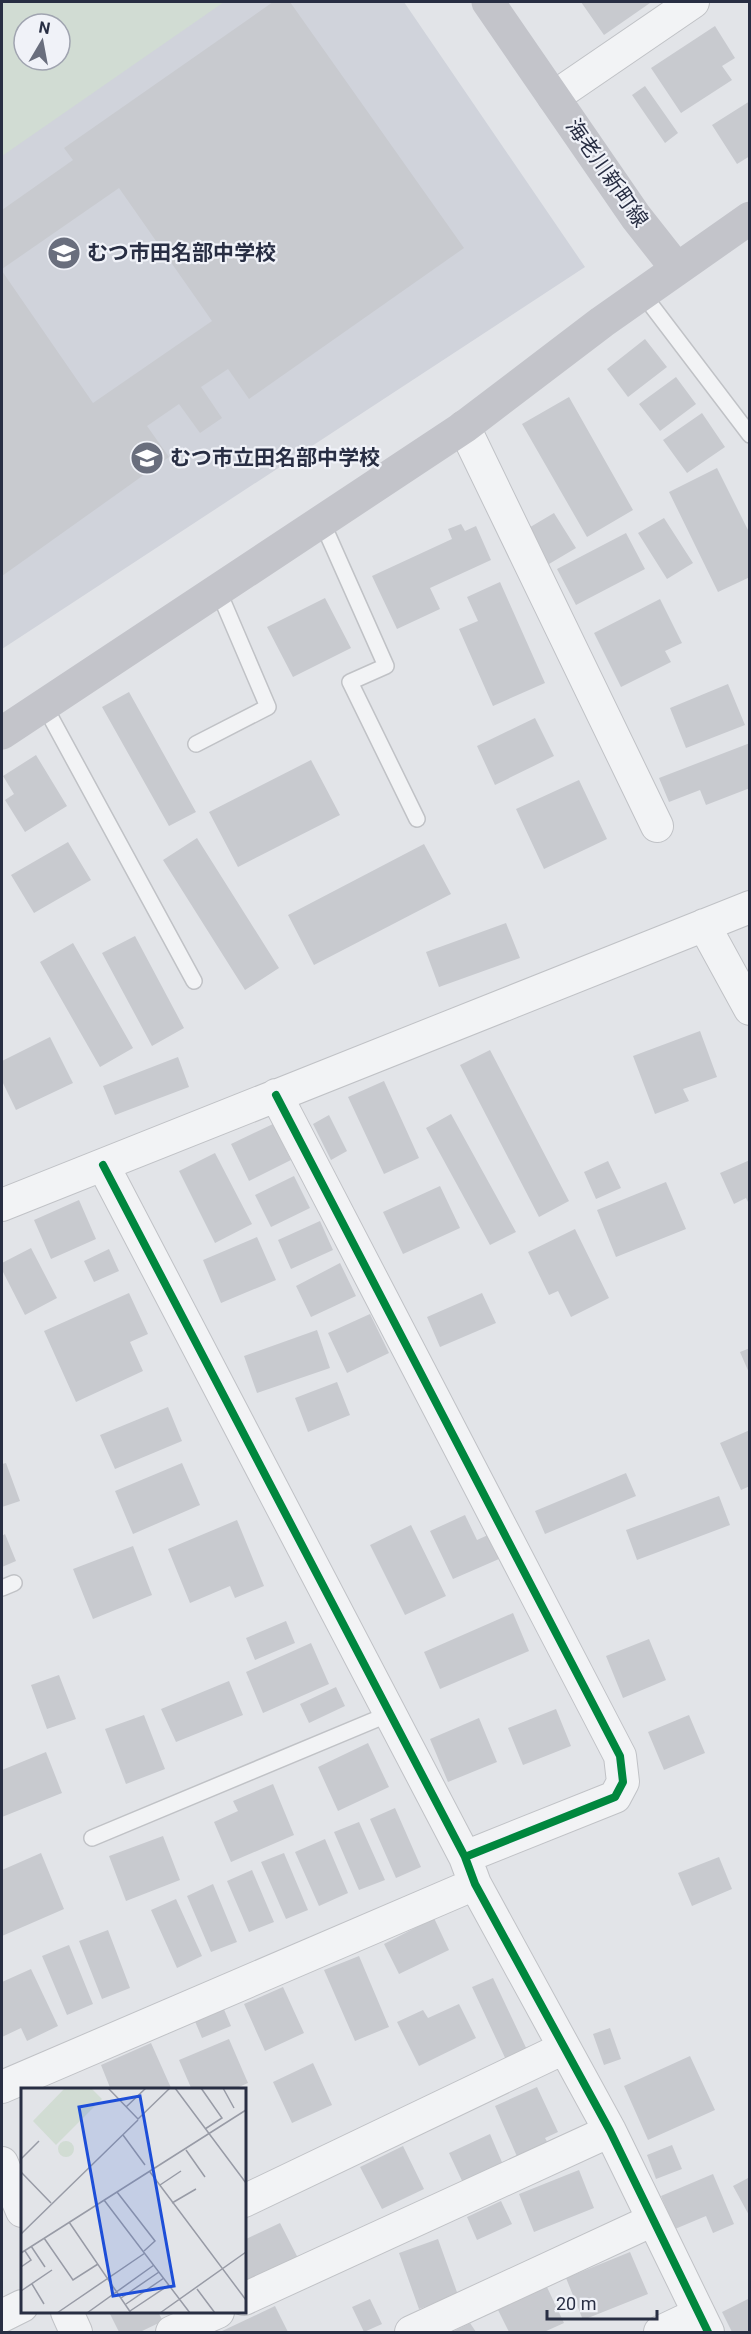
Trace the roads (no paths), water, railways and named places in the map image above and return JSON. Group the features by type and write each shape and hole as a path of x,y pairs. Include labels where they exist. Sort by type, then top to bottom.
{"street":[{"name":"海老川新町線","path":"488,2 636,217 677,269"},
{"path":"554,97 693,2"},
{"path":"2,733 464,428 642,293 750,218"},
{"path":"464,428 657,826"},
{"path":"2,1205 750,907"},
{"path":"704,925 750,1009"},
{"path":"2,2087 470,1871 615,1797 623,1782 620,1756 276,1095"},
{"path":"103,1166 470,1871 610,2131 703,2323 660,2332"},
{"path":"246,2200 564,2049"},
{"path":"246,2298 610,2131"},
{"path":"2,2163 21,2209"},
{"path":"411,2332 653,2220"},
{"path":"2,2316 21,2306"},
{"path":"67,2313 76,2332"},
{"path":"172,2332 216,2313"}],"lane":[{"path":"642,293 750,435"},
{"path":"322,522 386,666 350,682 417,819"},
{"path":"196,744 268,707 218,590"},
{"path":"44,705 194,981"},
{"path":"92,1838 389,1714"}],"place":[{"name":"むつ市田名部中学校","path":"64,253"},
{"name":"むつ市立田名部中学校","path":"147,458"}]}
